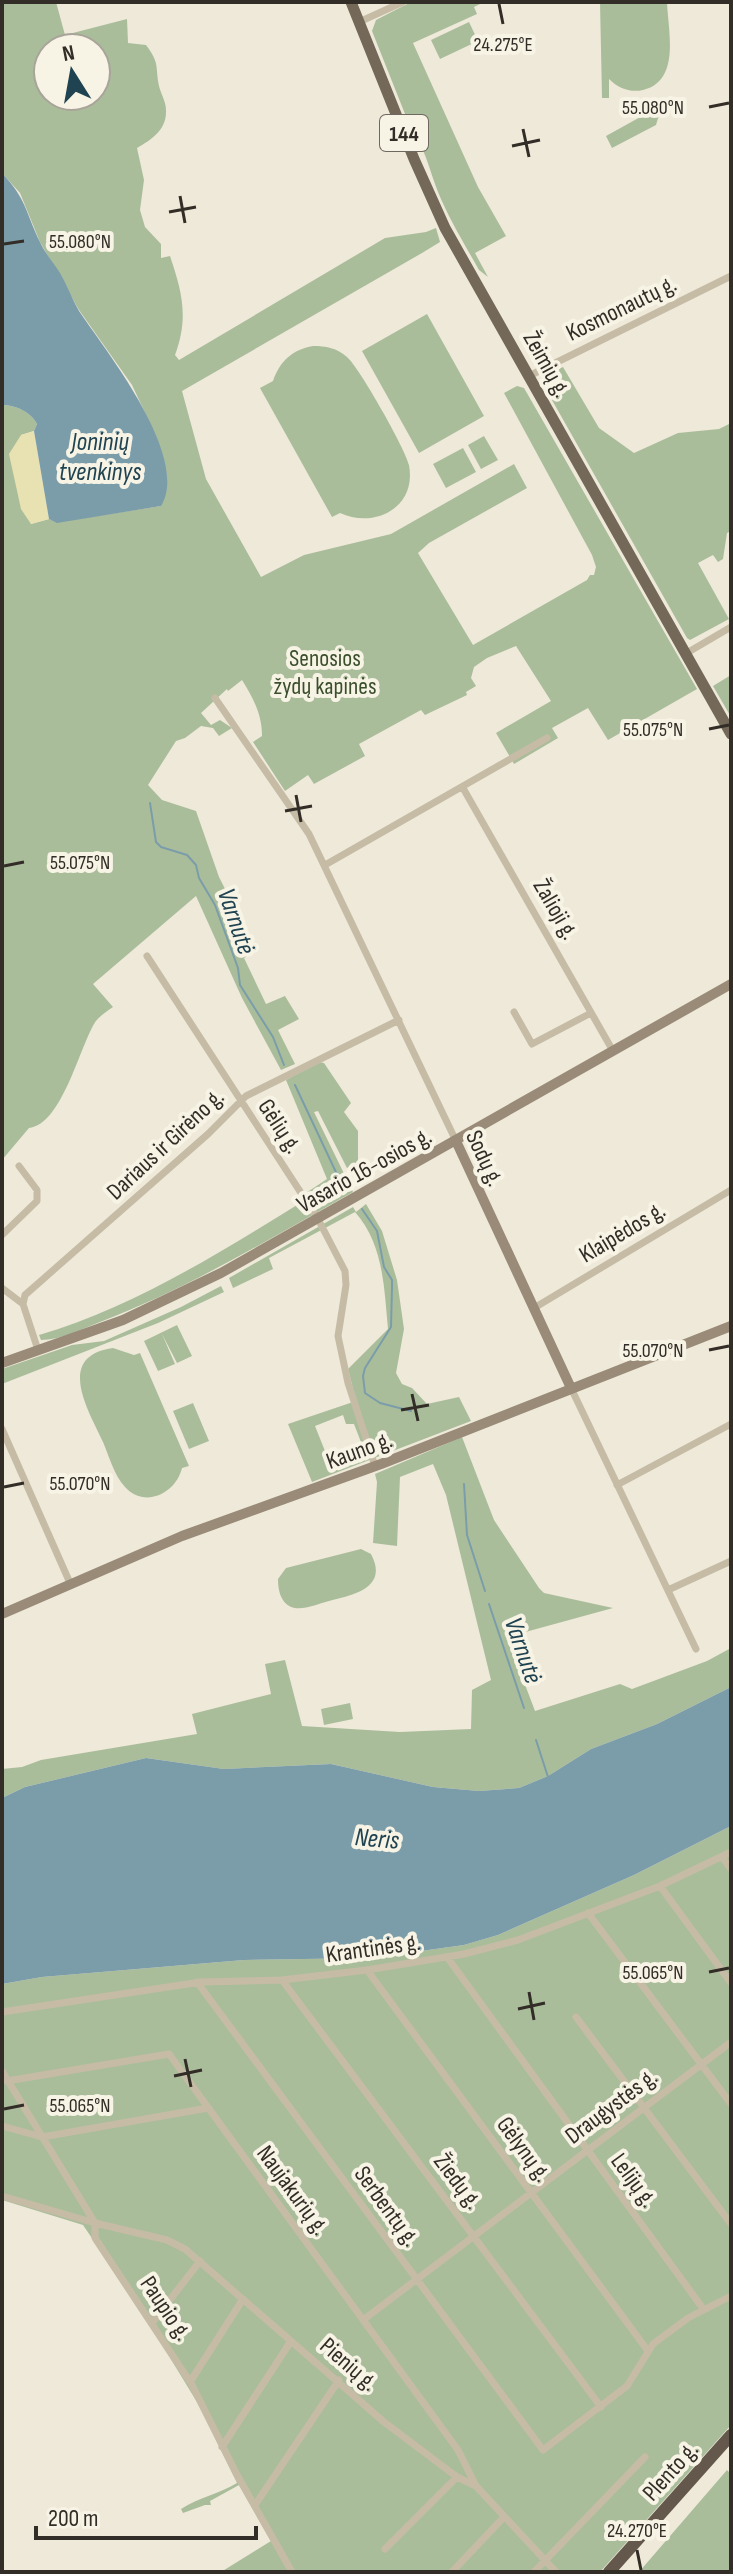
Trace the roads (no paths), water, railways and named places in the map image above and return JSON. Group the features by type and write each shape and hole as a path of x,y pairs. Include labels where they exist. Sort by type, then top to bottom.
{"highway":[{"name":"Plento g.","path":"609,2572 731,2435"}],"main road":[{"name":"Žeimių g.","path":"351,2 440,218 731,734"},
{"name":"Vasario 16-osios g.","path":"2,1363 163,1302 318,1219 731,984"},
{"name":"Sodų g.","path":"456,1141 571,1388"},
{"name":"Kauno g.","path":"2,1614 182,1536 375,1466 731,1326"}],"street":[{"path":"359,22 403,2"},
{"name":"Kosmonautų g.","path":"529,376 731,276"},
{"path":"685,654 731,627"},
{"name":"Sodų g.","path":"215,698 309,834 456,1141"},
{"path":"325,865 547,738"},
{"name":"Žalioji g.","path":"463,788 613,1051"},
{"name":"Gėlių g.","path":"147,956 318,1219 345,1271 346,1285 338,1336 348,1383 375,1466"},
{"path":"514,1012 532,1044 591,1013"},
{"name":"Dariaus ir Girėno g.","path":"23,1304 25,1295 253,1091 399,1020"},
{"path":"2,1235 37,1201 37,1190 19,1166"},
{"name":"Klaipėdos g.","path":"534,1308 731,1190"},
{"path":"2,1288 23,1304 38,1350"},
{"name":"Sodų g.","path":"571,1388 696,1649"},
{"path":"617,1485 731,1424"},
{"path":"2,1429 70,1583"},
{"path":"668,1590 731,1561"},
{"name":"Krantinės g.","path":"2,2012 197,1982 282,1980 447,1957 518,1940 660,1886 731,1852"},
{"path":"722,1857 731,1869"},
{"path":"660,1886 731,1983"},
{"path":"588,1913 731,2104"},
{"name":"Lelijų g.","path":"447,1957 704,2310"},
{"name":"Gėlynų g.","path":"367,1970 648,2351"},
{"name":"Žiedų g.","path":"282,1980 601,2407"},
{"name":"Serbentų g.","path":"197,1982 538,2445 546,2449 601,2407"},
{"path":"576,2017 731,2224"},
{"name":"Draugystės g.","path":"363,2320 731,2042"},
{"name":"Naujakurių g.","path":"7,2081 169,2054 458,2450 476,2486"},
{"name":"Paupio g.","path":"2,2071 95,2223 95,2238 190,2382 222,2447 292,2572"},
{"path":"2,2126 42,2137 208,2108"},
{"name":"Pienių g.","path":"2,2196 167,2240 185,2249 384,2422 457,2477 476,2486 556,2572"},
{"path":"152,2323 200,2261"},
{"path":"601,2407 627,2386 648,2351 668,2333 731,2296"},
{"path":"190,2382 243,2299"},
{"path":"222,2447 291,2341"},
{"path":"255,2505 339,2380"},
{"path":"534,2572 645,2457"},
{"path":"385,2549 457,2477"},
{"path":"452,2572 504,2517"}],"water":[{"name":"Joninių tvenkinys","path":"2,173 21,199 42,246 79,311 125,377 155,433 165,460 167,485 161,506 57,523 49,519 34,431 37,424 22,410 2,405"},
{"name":"Neris","path":"731,1687 731,1826 634,1875 498,1935 464,1945 371,1958 244,1960 42,1977 2,1984 2,1798 25,1787 146,1758 224,1769 331,1764 433,1787 479,1791 519,1788 548,1776 591,1749 657,1724"}],"waterway":[{"name":"Varnutė","path":"150,803 156,842 161,847 187,855 196,865 199,878 215,905 238,968 240,985 273,1037 284,1065"},
{"name":"Varnutė","path":"295,1085 342,1185"},
{"name":"Varnutė","path":"362,1209 377,1231 384,1267 392,1280 391,1327 365,1368 365,1393 380,1403 411,1411"},
{"name":"Varnutė","path":"464,1484 467,1535 485,1591"},
{"name":"Varnutė","path":"489,1604 524,1708"},
{"name":"Varnutė","path":"536,1740 548,1777"}],"park label":[{"name":"Senosios žydų kapinės","path":"325,672"}]}
